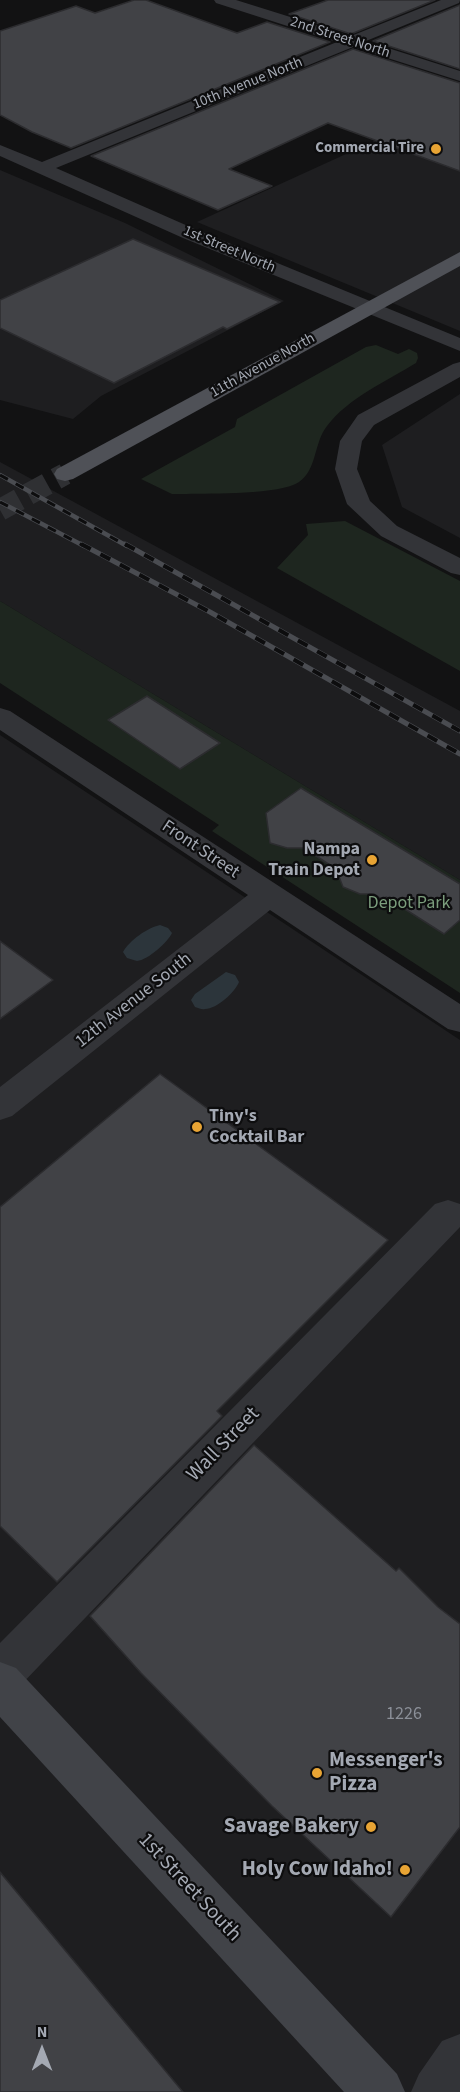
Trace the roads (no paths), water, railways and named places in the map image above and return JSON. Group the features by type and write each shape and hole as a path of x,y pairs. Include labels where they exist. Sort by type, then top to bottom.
{"main road":[{"name":"11th Avenue North","path":"65,474 460,258"}],"street":[{"name":"2nd Street North","path":"221,0 460,76"},
{"name":"10th Avenue North","path":"42,168 454,0"},
{"name":"1st Street North","path":"0,150 368,308 460,345"},
{"path":"460,368 366,420 351,441 346,469 359,504 389,531 460,568"},
{"name":"Front Street","path":"0,717 460,1020"},
{"name":"12th Avenue South","path":"0,1106 268,895"},
{"name":"Wall Street","path":"0,1674 448,1215"},
{"name":"1st Street South","path":"0,1684 379,2092"},
{"path":"437,2092 460,2059"}],"tunnel":[{"path":"0,510 65,474"}],"railway":[{"path":"0,475 127,546"},
{"path":"0,502 84,546"},
{"path":"81,544 210,612 460,754"},
{"path":"125,544 460,731"}],"place":[{"name":"Commercial Tire","path":"436,149"},
{"name":"Nampa Train Depot","path":"372,860"},
{"name":"Tiny's Cocktail Bar","path":"197,1127"},
{"name":"Messenger's Pizza","path":"317,1773"},
{"name":"Savage Bakery","path":"371,1827"},
{"name":"Holy Cow Idaho!","path":"405,1870"}],"park label":[{"name":"Depot Park","path":"409,904"}]}
